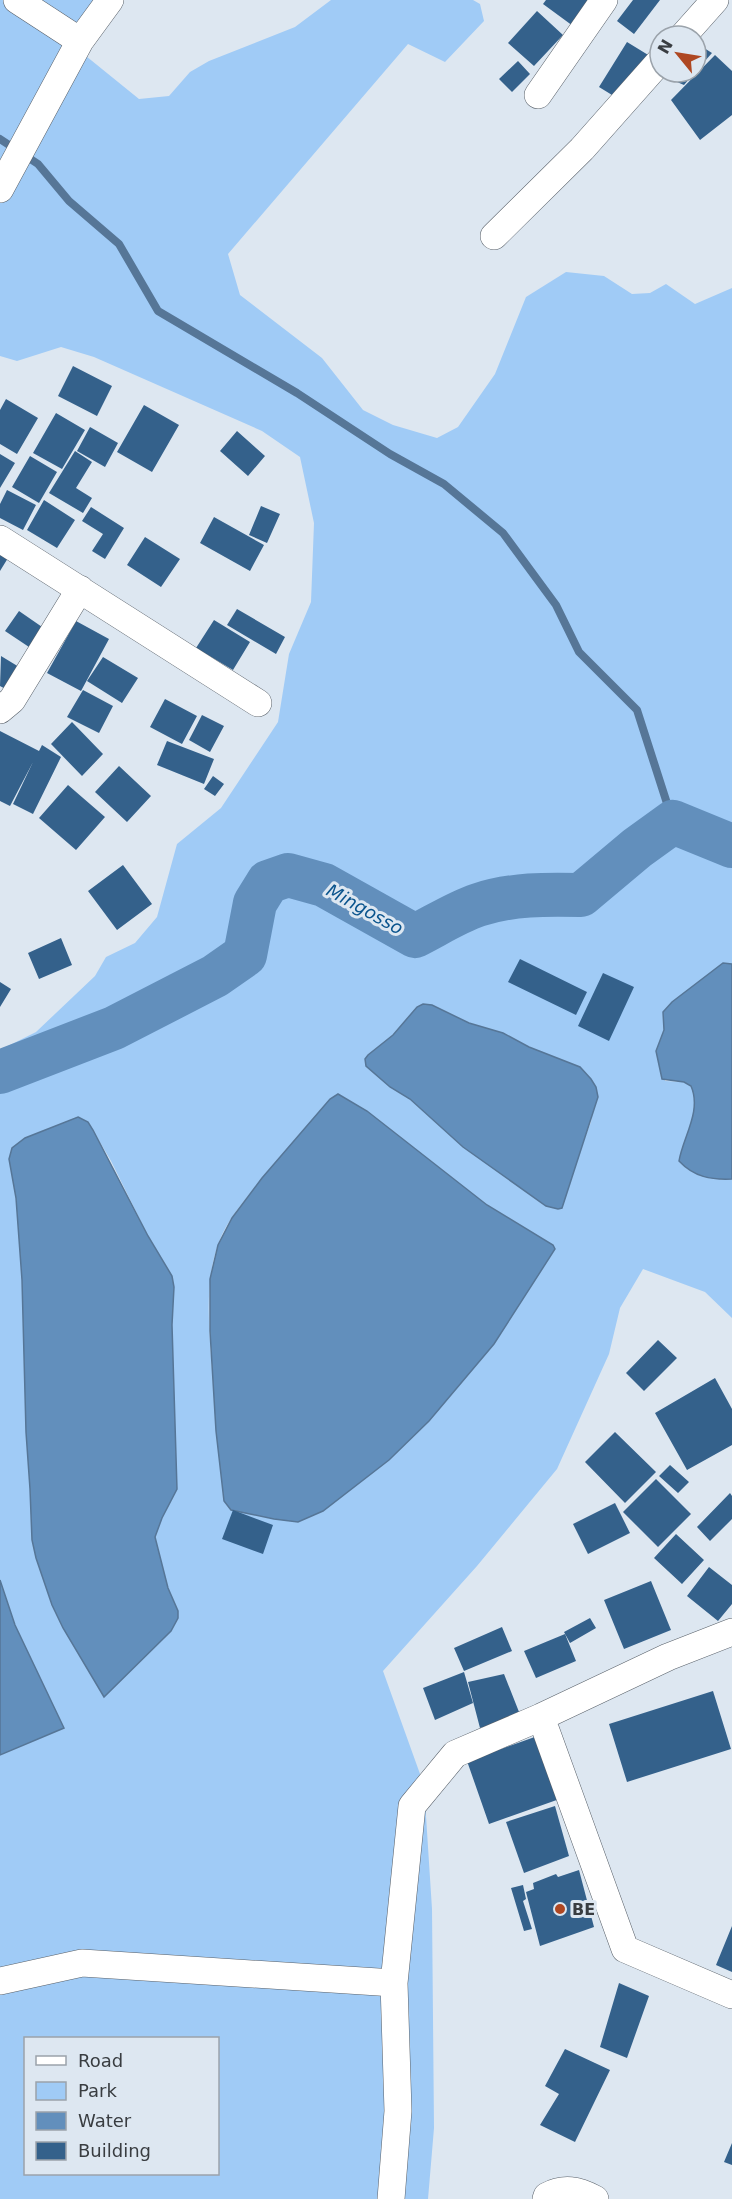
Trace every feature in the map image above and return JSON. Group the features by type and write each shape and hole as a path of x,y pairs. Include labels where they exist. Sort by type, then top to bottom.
{"street":[{"path":"17,0 80,40"},
{"path":"0,189 80,40 110,0"},
{"path":"538,95 604,0"},
{"path":"694,24 715,0"},
{"path":"494,236 582,148 648,74"},
{"path":"0,539 258,703"},
{"path":"0,710 12,700 80,589"},
{"path":"391,2199 398,2111 394,1983 412,1806 455,1754 541,1717 668,1657 732,1632"},
{"path":"541,1717 625,1949 732,1995"},
{"path":"0,1981 82,1963 394,1983"},
{"path":"546,2199 559,2189 585,2194 596,2199"}],"green space":[{"path":"0,0 119,0 81,52 139,99 169,96 190,72 209,61 295,27 331,0 473,0 480,4 484,21 445,62 408,44 228,254 240,295 322,358 363,410 393,425 437,438 458,427 495,374 526,297 566,272 604,276 632,294 650,293 666,284 695,304 732,288 732,964 723,963 664,1030 656,1051 665,1081 684,1082 691,1086 693,1094 694,1111 681,1151 721,1180 732,1179 732,1318 705,1292 643,1269 620,1308 609,1354 557,1469 477,1566 383,1671 424,1785 432,1909 434,2128 428,2199 0,2199 0,1755 64,1728 15,1625 0,1580 0,1050 36,1032 95,976 106,957 135,943 157,917 177,844 221,808 278,722 289,654 311,602 314,523 300,457 262,431 94,357 61,347 17,361 0,356","holes":["432,1005 469,1023 503,1033 529,1047 580,1067 591,1079 596,1087 591,1122 574,1166 463,1147 410,1099 368,1055 393,1035 417,1007","88,1122 111,1161 148,1236 172,1276 174,1287 172,1325 177,1489 155,1537 168,1588 178,1611 178,1618 171,1631 104,1697 52,1605 32,1540 22,1280 16,1198 9,1159","262,1178 487,1205 553,1245 555,1249 494,1344 429,1421 389,1460 323,1511 298,1522 231,1510 224,1501 210,1337 209,1289 214,1257 223,1233"]}],"water":[{"path":"723,963 732,964 732,1179 717,1179 697,1174 679,1161 691,1124 694,1095 691,1086 684,1082 662,1079 656,1051 664,1030 663,1012 672,1002"},
{"path":"423,1004 432,1005 469,1023 503,1033 529,1047 580,1067 591,1079 598,1097 562,1208 546,1206 463,1147 410,1099 390,1087 366,1066 365,1059 368,1055 393,1035 417,1007"},
{"path":"338,1094 367,1111 487,1205 553,1245 555,1249 494,1344 429,1421 389,1460 323,1511 298,1522 231,1510 224,1501 216,1431 210,1331 210,1279 218,1245 232,1218 262,1178 330,1099"},
{"path":"78,1117 88,1122 93,1130 148,1236 172,1276 174,1287 172,1325 177,1489 155,1537 168,1588 178,1611 178,1618 171,1631 104,1697 52,1605 32,1540 26,1432 22,1280 16,1198 9,1159 12,1148 25,1138"},
{"path":"0,1580 15,1625 64,1728 0,1755"}],"building":[{"path":"546,0 591,0 573,26 543,4"},
{"path":"633,0 660,0 634,34 617,21"},
{"path":"537,11 563,35 534,66 508,43"},
{"path":"627,42 648,55 648,77 630,106 599,87"},
{"path":"715,55 732,71 732,115 700,140 671,100 687,84 708,84 708,62"},
{"path":"518,61 530,74 512,92 499,79"},
{"path":"73,366 112,386 97,416 58,396"},
{"path":"6,399 38,418 17,454 0,444 0,410"},
{"path":"144,405 179,425 152,472 117,452"},
{"path":"56,413 85,430 62,469 33,453"},
{"path":"90,427 118,443 105,467 77,451"},
{"path":"237,431 265,456 248,476 220,451"},
{"path":"75,451 92,462 76,488 92,498 83,513 49,493"},
{"path":"0,454 15,463 0,488"},
{"path":"30,456 57,472 39,503 12,487"},
{"path":"7,490 36,505 23,530 0,518 0,504"},
{"path":"44,500 75,520 57,548 27,530"},
{"path":"261,506 280,514 267,543 249,535"},
{"path":"91,507 124,528 105,559 92,551 103,534 82,521"},
{"path":"214,517 264,545 250,571 200,543"},
{"path":"145,537 180,559 161,587 127,565"},
{"path":"0,553 8,558 0,571"},
{"path":"237,609 285,637 276,654 227,625"},
{"path":"19,611 45,629 32,649 5,631"},
{"path":"214,620 250,642 233,670 196,648"},
{"path":"76,621 109,639 81,691 47,673"},
{"path":"1,656 24,670 11,692 0,686"},
{"path":"103,657 138,678 122,703 87,681"},
{"path":"83,690 113,706 99,733 67,717"},
{"path":"165,699 197,716 182,744 150,727"},
{"path":"202,715 224,726 210,752 189,740"},
{"path":"72,722 103,754 82,776 51,744"},
{"path":"0,731 39,751 42,745 61,757 33,814 13,804 33,762 10,806 0,801"},
{"path":"167,741 214,759 204,784 157,765"},
{"path":"119,766 151,796 127,822 95,792"},
{"path":"213,776 224,784 215,796 204,789"},
{"path":"68,785 105,817 76,850 39,818"},
{"path":"123,865 152,904 117,930 88,891"},
{"path":"61,938 72,965 39,979 28,953"},
{"path":"520,959 587,992 576,1015 508,982"},
{"path":"603,973 634,987 609,1041 578,1026"},
{"path":"0,982 11,989 0,1007"},
{"path":"658,1340 677,1358 644,1391 626,1373"},
{"path":"715,1378 732,1409 732,1445 687,1470 655,1413"},
{"path":"615,1432 656,1472 625,1503 585,1462"},
{"path":"670,1465 689,1482 678,1493 659,1476"},
{"path":"656,1479 691,1514 658,1547 623,1512"},
{"path":"730,1493 732,1519 710,1541 697,1527"},
{"path":"615,1503 630,1533 588,1554 573,1524"},
{"path":"233,1510 273,1525 263,1554 222,1539"},
{"path":"676,1534 704,1560 682,1584 654,1558"},
{"path":"709,1567 732,1585 732,1604 718,1621 687,1596"},
{"path":"651,1581 671,1630 624,1649 604,1600"},
{"path":"590,1618 596,1628 570,1643 564,1632"},
{"path":"502,1627 512,1651 464,1671 454,1648"},
{"path":"565,1634 576,1661 536,1678 524,1651"},
{"path":"464,1672 473,1703 435,1720 423,1688"},
{"path":"504,1674 521,1717 480,1728 468,1682"},
{"path":"713,1691 731,1749 627,1782 609,1724"},
{"path":"546,1733 568,1796 489,1824 467,1761"},
{"path":"555,1806 569,1856 524,1873 506,1822"},
{"name":"BE","path":"579,1870 594,1927 540,1946 526,1892 534,1889 533,1883 556,1874 558,1877"},
{"path":"523,1885 526,1899 523,1901 532,1929 524,1931 511,1888"},
{"path":"732,1926 732,1972 716,1965"},
{"path":"619,1983 649,1996 627,2058 600,2047"},
{"path":"565,2049 610,2070 575,2142 540,2125 559,2094 545,2086"},
{"path":"732,2143 732,2165 724,2162"}],"waterway":[{"path":"0,139 38,164 69,201 119,244 158,311 297,393 390,454 444,484 503,533 556,605 579,652 637,710 673,822"},
{"name":"Mingosso","path":"0,1072 114,1028 215,976 245,955 255,903 268,882 288,875 324,885 415,936 462,911 491,901 529,896 581,895 637,848 673,822 732,846"}],"place":[{"name":"BE","path":"560,1909"}]}
